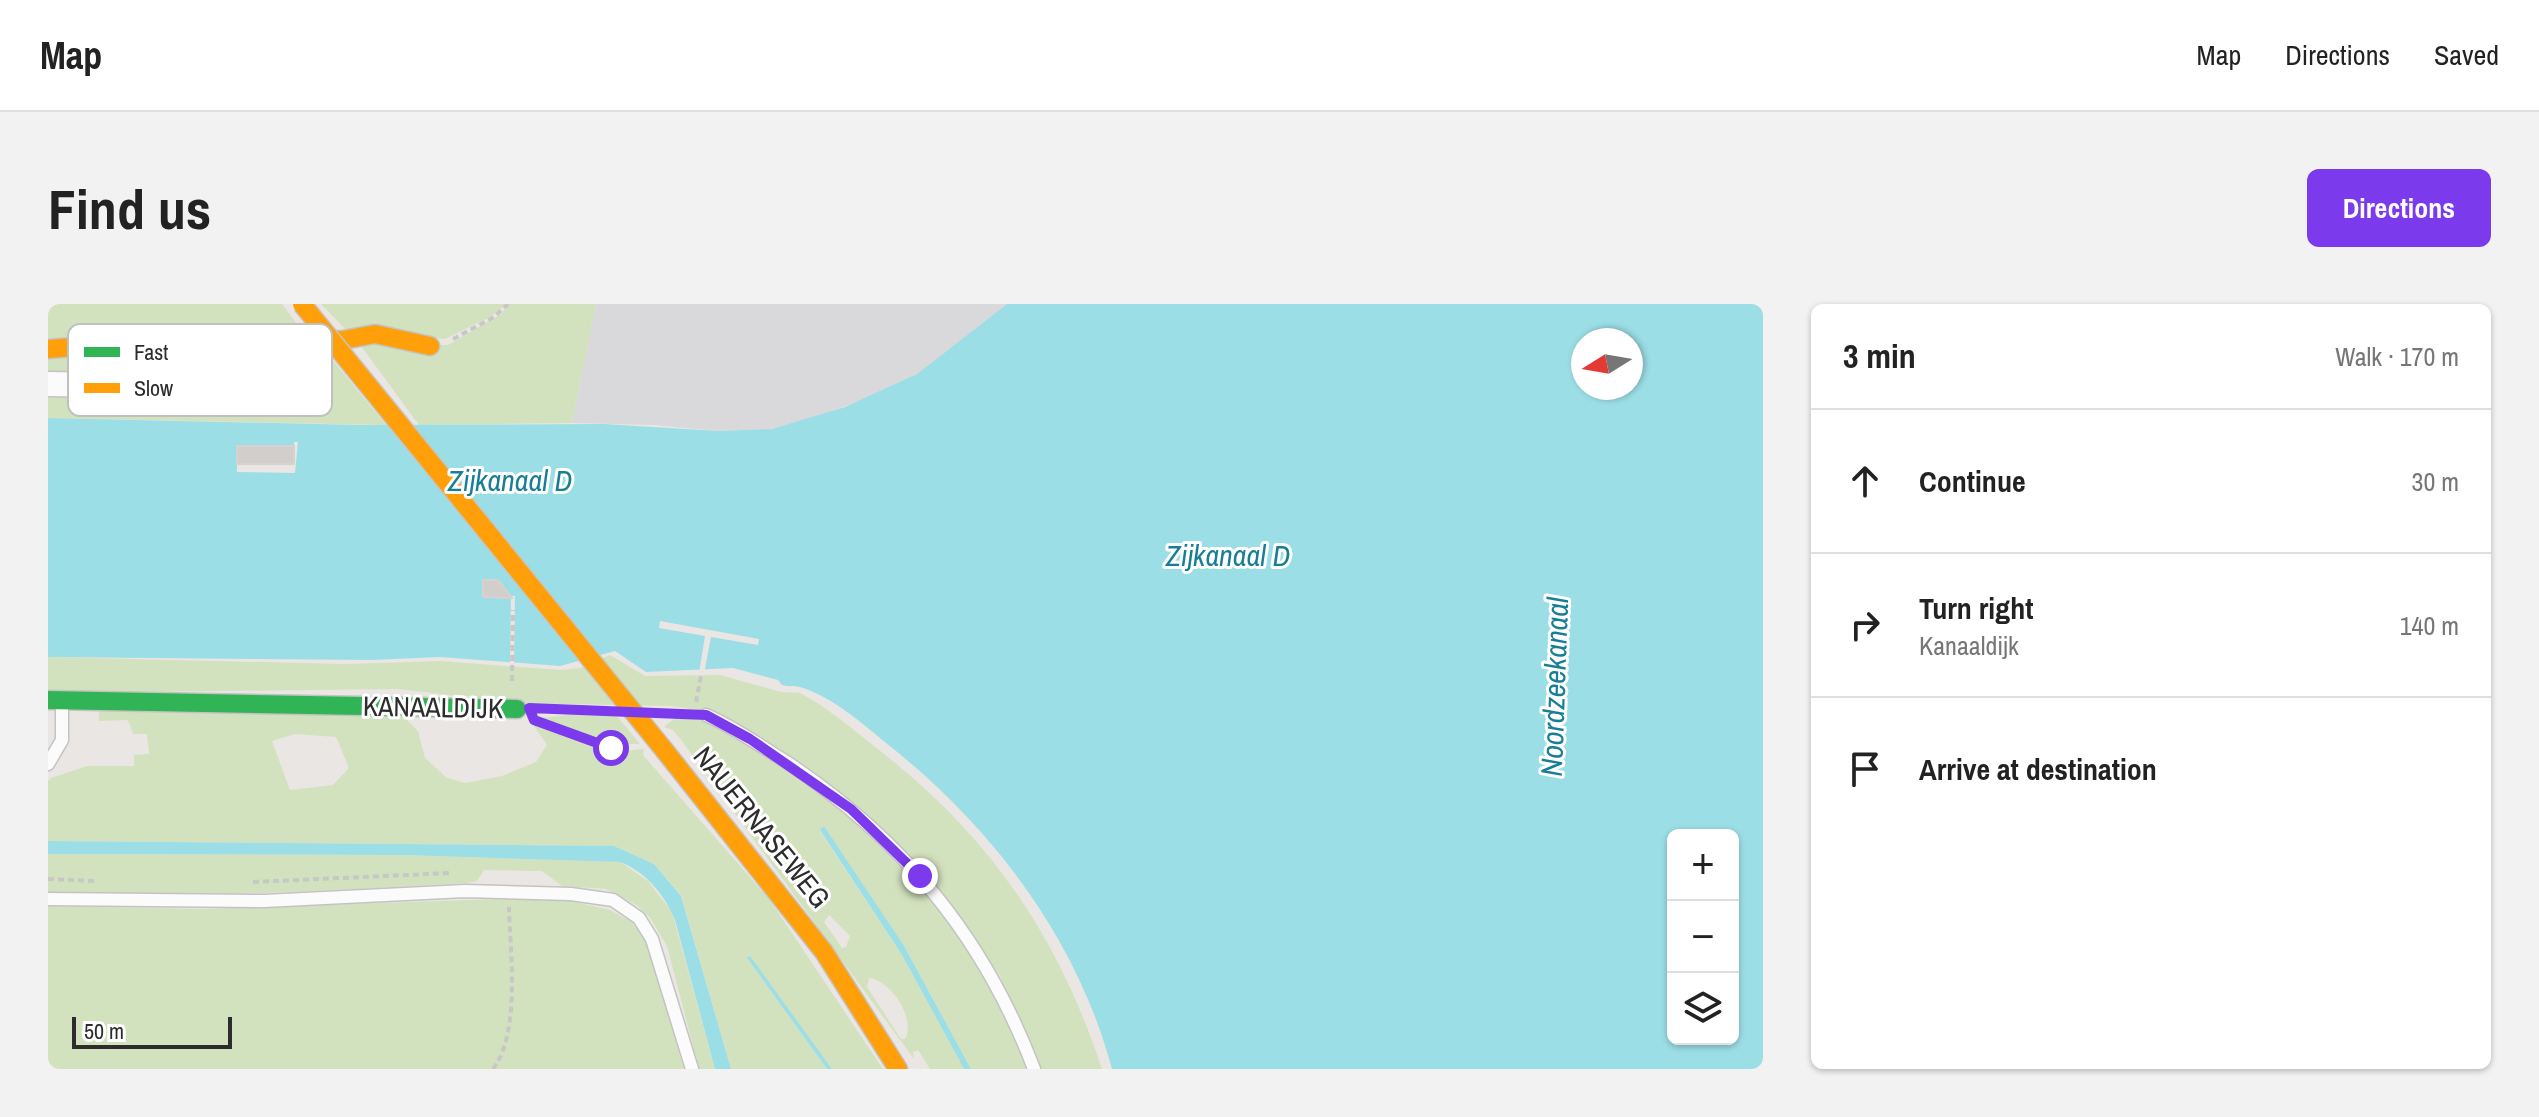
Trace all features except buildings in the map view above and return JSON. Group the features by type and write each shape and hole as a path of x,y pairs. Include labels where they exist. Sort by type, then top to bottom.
{"main road":[{"name":"NAUERNASEWEG","path":"302,304 318,324"},
{"path":"332,340 375,334 430,346"},
{"name":"NAUERNASEWEG","path":"332,341 824,952 898,1069"},
{"path":"48,349 68,347"},
{"name":"KANAALDIJK","path":"55,700 523,708"}],"street":[{"path":"48,384 68,384"}],"lane":[{"path":"48,764 62,740 55,700"},
{"path":"700,714 750,739 851,809 920,876 946,906 992,974 1015,1020 1034,1069"},
{"path":"48,899 264,901 465,891 571,894 613,900 639,918 652,939 692,1069"}],"path":[{"path":"430,346 451,340 478,326 508,304"},
{"path":"512,684 513,596"},
{"path":"657,711 700,714 701,676"},
{"path":"523,708 534,720 611,748 637,748"},
{"name":"KANAALDIJK","path":"523,708 599,710"},
{"path":"677,721 682,712"}],"shaded area":[{"path":"596,304 1007,304 917,374 875,395 819,416 771,429 718,431 654,425 572,423"}],"green space":[{"path":"48,304 282,304 297,324 68,324 68,343 48,344"},
{"path":"321,304 507,304 490,317 445,339 349,333"},
{"path":"509,304 596,304 572,423 419,425 358,342 448,345 501,314"},
{"path":"68,353 68,416 332,416 332,359 386,425 48,418 48,354"},
{"path":"610,655 645,676 720,675 781,692 800,693 838,718 915,780 984,851 1040,930 1084,1020 1102,1069 1038,1069 1000,976 936,887 775,748 718,713 671,706 514,703 398,689 48,693 48,657 345,664 440,661 560,670 580,668"},
{"path":"99,705 404,717 418,731 425,758 447,778 465,783 502,776 536,762 547,745 532,723 612,752 644,749 643,755 769,899 883,1069 832,1069 747,958 827,1069 731,1069 681,895 654,864 614,846 48,841 48,781 51,778 87,766 134,766 134,755 149,754 147,734 133,734 128,720 99,721","holes":["295,734 336,737 349,768 333,785 290,790 272,741"]},
{"path":"577,714 616,715 640,744 611,744 540,718"},
{"path":"677,716 714,725 755,745 841,808 882,846 920,884 973,952 1010,1024 1028,1069 971,1069 903,944 824,826 820,831 902,955 964,1069 930,1069 918,1050 913,1052 914,1059 682,741 673,730 664,727","holes":["829,915 850,936 846,947 842,948 824,922","869,978 886,986 900,1002 907,1021 905,1039 901,1039 867,987"]},
{"path":"48,854 403,855 620,862 648,881 672,912 715,1069 699,1069 667,946 650,918 638,906 606,889 562,886 542,871 484,870 477,881 467,883 363,889 205,894 48,892"},
{"path":"497,899 571,901 610,910 632,922 646,940 684,1069 48,1069 48,906 201,909"}],"water":[{"path":"1007,304 1763,304 1763,1069 1112,1069 1078,977 1029,893 1000,854 968,817 896,751 851,714 826,698 798,686 782,685 778,680 733,668 646,672 615,651 560,666 440,657 372,660 48,657 48,418 360,425 604,424 718,431 772,429 845,407 917,374"},
{"path":"824,826 903,944 971,1069 964,1069 902,955 820,830"},
{"path":"48,841 614,846 654,864 681,896 731,1069 715,1069 671,911 646,878 620,862 403,855 48,854"},
{"path":"750,956 832,1069 827,1069 747,958"}],"pier":[{"path":"294,442 298,442 295,473 237,472 237,464 294,464"},
{"path":"511,596 515,596 514,667 510,666"},
{"path":"660,621 759,639 758,645 711,637 704,674 699,673 705,636 659,628"}],"traffic: fast":[{"path":"48,700 517,709"}],"traffic: slow":[{"path":"302,304 318,324"},
{"path":"332,340 375,334 430,346"},
{"path":"332,341 665,751"},
{"path":"48,349 68,347"},
{"path":"665,751 824,952 898,1069"}],"route":[{"path":"611,748 534,720 529,708 682,712 706,715 720,721 810,778 851,809 920,876"}],"water label":[{"name":"Zijkanaal D","path":"510,481"},
{"name":"Zijkanaal D","path":"1228,556"},
{"name":"Noordzeekanaal","path":"1555,687"}]}
